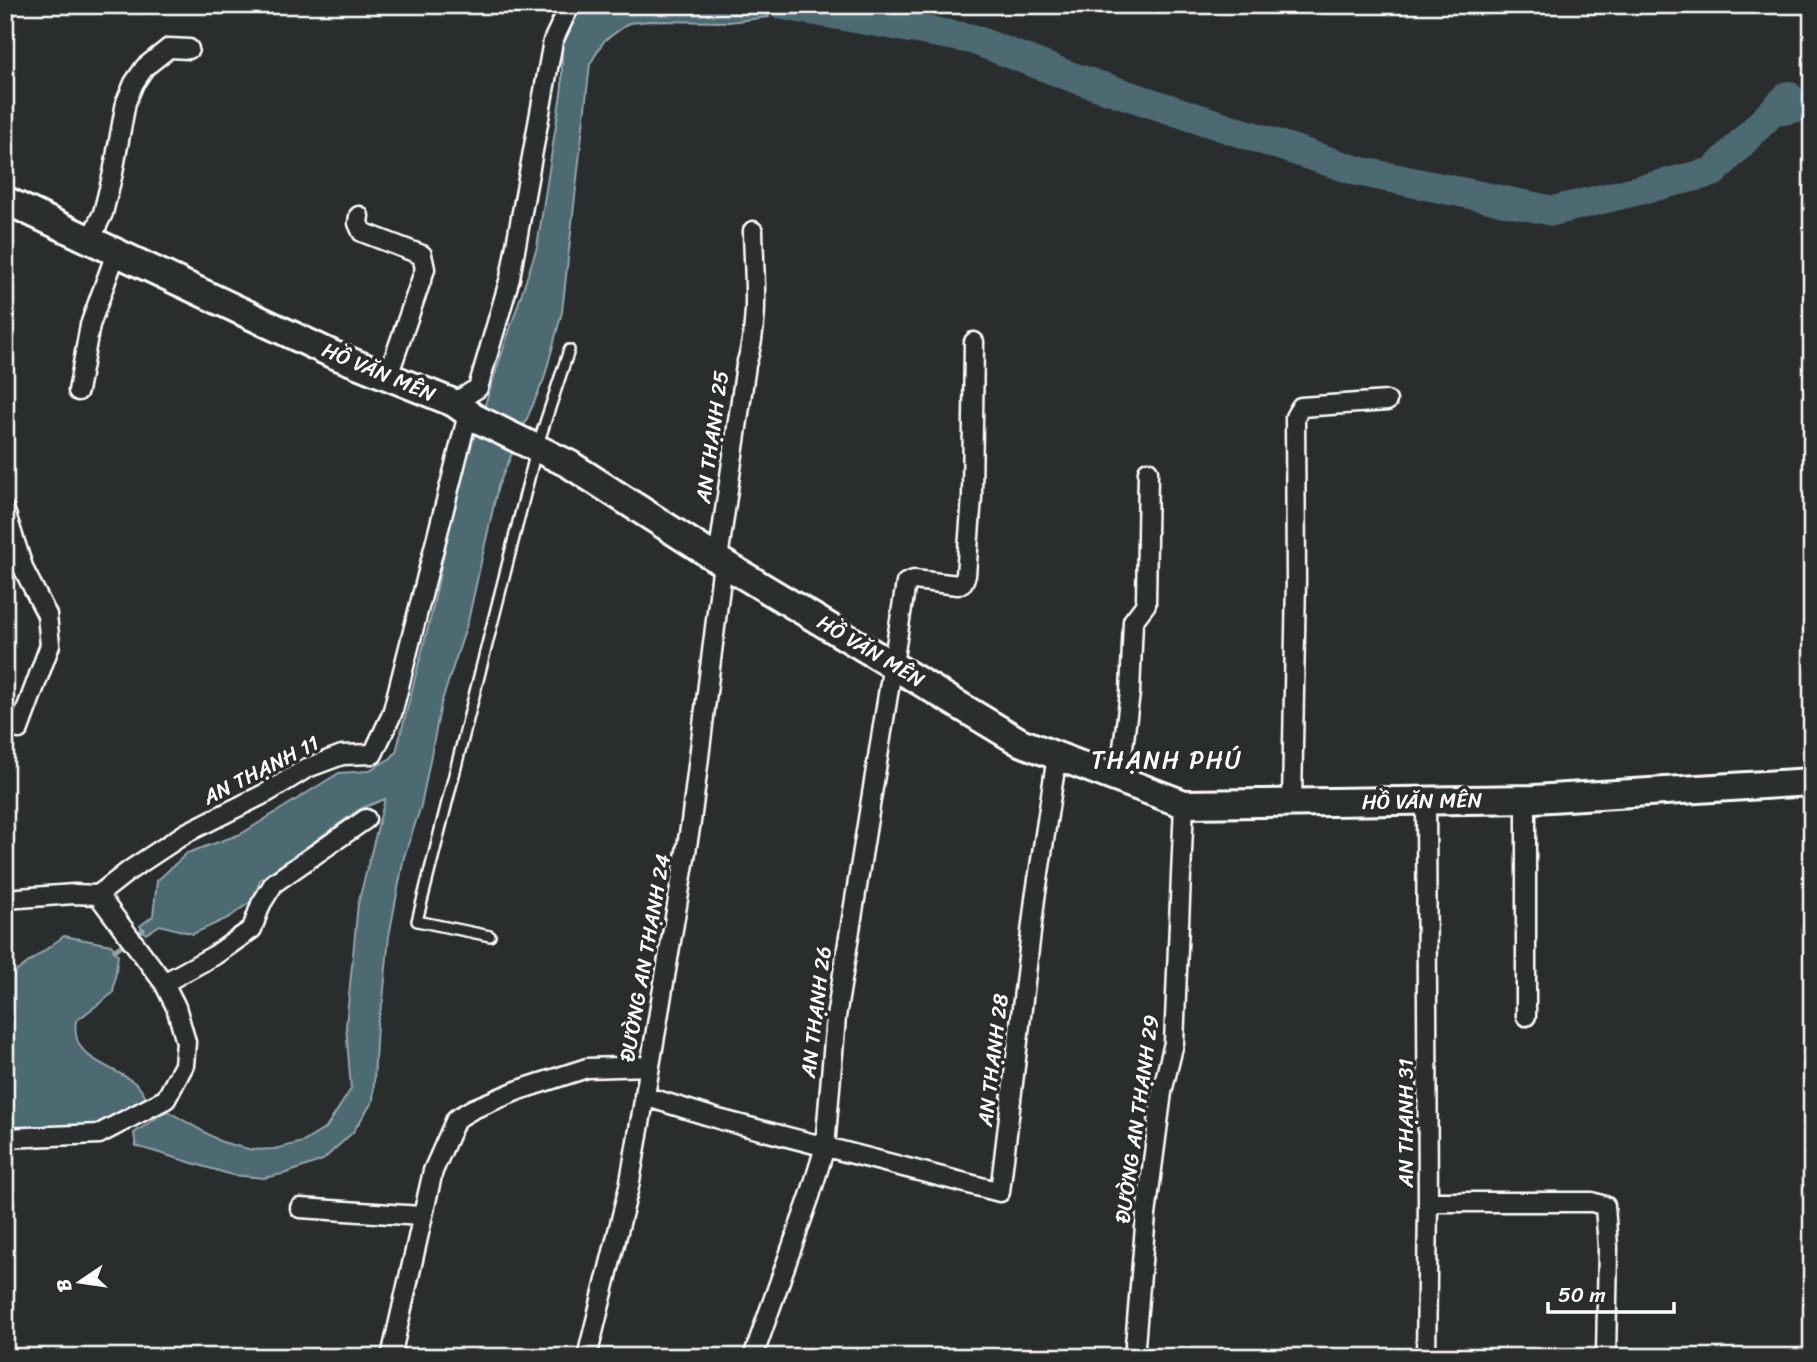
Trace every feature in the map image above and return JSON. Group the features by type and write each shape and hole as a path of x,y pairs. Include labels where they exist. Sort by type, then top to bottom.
{"street":[{"path":"466,412 478,388 510,278 553,41 570,5"},
{"path":"90,240 103,213 126,102 134,83 145,67 169,48 189,49"},
{"name":"HỒ VĂN MÊN","path":"5,200 320,348 466,412 569,464 721,561 1020,742 1184,804 1525,799 1812,782"},
{"path":"359,216 358,223 362,232 422,254 425,263 388,376"},
{"name":"AN THẠNH 25","path":"721,561 746,365 755,322 753,231"},
{"path":"78,391 90,325 116,253"},
{"name":"AN THẠNH 26","path":"753,1357 825,1147 836,1017 905,583 914,580 958,585 963,582 965,575 972,497 974,342"},
{"path":"1292,803 1296,578 1295,417 1301,407 1388,401"},
{"name":"AN THẠNH 11","path":"98,895 186,833 268,792 307,768 342,755 373,754 392,714 466,412"},
{"path":"1119,779 1130,693 1133,621 1146,604 1148,471"},
{"path":"5,511 24,570 47,615 50,645 19,729"},
{"name":"ĐƯỜNG AN THẠNH 24","path":"587,1357 629,1187 650,1066 691,822 721,561"},
{"name":"AN THẠNH 28","path":"825,1147 1000,1192 1035,899 1057,756"},
{"path":"1525,799 1526,1016"},
{"name":"AN THẠNH 31","path":"1426,800 1428,1202 1592,1202 1605,1206 1608,1247 1606,1357"},
{"name":"ĐƯỜNG AN THẠNH 29","path":"1134,1357 1146,1215 1162,1092 1174,1043 1184,804"},
{"path":"164,983 215,955 252,929 261,904 274,883 366,818"},
{"path":"5,898 98,895 164,983 176,1007 186,1042 184,1065 166,1099 99,1134 5,1138"},
{"path":"391,1357 433,1171 456,1119 473,1108 519,1090 587,1069 650,1066"},
{"path":"644,1096 825,1147"},
{"path":"1426,1357 1428,1202"},
{"path":"300,1208 421,1216"}],"lane":[{"path":"490,936 417,921 531,445 569,350"}],"water":[{"path":"602,5 764,5 769,17 729,22 629,23 604,41 590,64 562,312 544,379 498,486 468,621 441,704 421,806 404,857 389,936 383,1000 377,1024 373,1101 353,1132 323,1160 264,1178 232,1175 136,1146 134,1133 167,1111 222,1142 252,1150 274,1149 303,1142 326,1128 351,1089 346,1026 358,904 385,799 360,809 260,880 253,900 230,917 193,934 160,925 146,934 140,926 153,916 157,881 187,853 241,834 339,773 368,771 391,758 396,752 469,453 537,247 562,87 562,36 577,15"},
{"path":"64,936 111,945 118,955 113,993 76,1021 76,1034 79,1045 86,1053 136,1084 149,1101 99,1129 5,1134 5,969 14,973"}],"waterway":[{"path":"783,5 972,39 1072,77 1358,171 1553,211 1713,172 1788,96 1783,110 1812,104"},
{"path":"115,950 143,930"}],"district":[{"name":"THẠNH PHÚ","path":"1167,760"}]}
